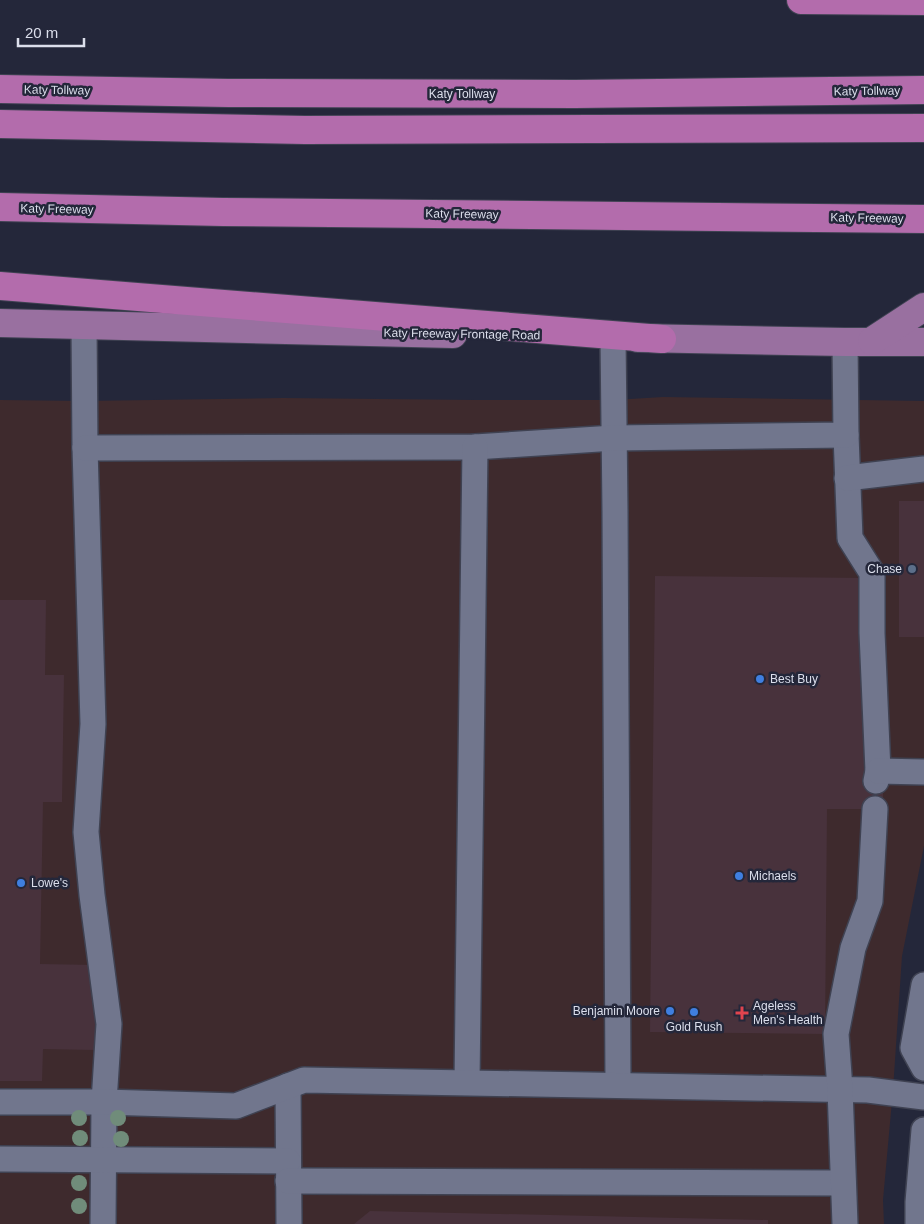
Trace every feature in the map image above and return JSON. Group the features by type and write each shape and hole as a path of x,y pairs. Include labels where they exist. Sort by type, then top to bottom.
{"highway":[{"path":"801,0 922,1"},
{"name":"Katy Tollway","path":"0,89 228,93 525,94 923,90"},
{"path":"0,124 305,130 924,128"},
{"name":"Katy Freeway","path":"0,207 213,212 924,219"},
{"path":"0,286 662,339"}],"main road":[{"path":"872,341 924,307"},
{"name":"Katy Freeway Frontage Road","path":"0,324 662,339 924,342"}],"street":[{"path":"84,325 92,724 86,832 92,895 109,1024 104,1102 103,1224"},
{"path":"613,338 618,1085"},
{"path":"845,342 850,538 872,573 877,776 924,772"},
{"path":"85,448 475,447 614,438 846,435"},
{"path":"467,1082 475,447"},
{"path":"847,478 924,469"},
{"path":"844,1224 840,1090 836,1034 853,948 870,901 875,809"},
{"path":"924,985 913,1048 924,1068"},
{"path":"0,1102 104,1102 236,1106 304,1080 868,1090 924,1097"},
{"path":"288,1086 289,1224"},
{"path":"918,1224 924,1130"},
{"path":"0,1159 104,1160 288,1171 843,1183"}],"shaded area":[{"path":"663,397 924,401 924,846 902,956 883,1200 884,1224 0,1224 0,400 83,401 283,398 614,400"}],"building":[{"name":"Chase","path":"899,501 924,501 924,637 899,637"},
{"path":"655,576 867,578 864,781 883,781 883,809 827,809 825,1034 650,1032"},
{"name":"Lowe's","path":"0,600 46,600 45,675 64,675 62,802 43,802 40,964 96,965 95,1050 43,1049 42,1081 0,1081"},
{"path":"370,1211 768,1220 768,1224 354,1224"}],"place":[{"name":"Chase","path":"912,569"},
{"name":"Best Buy","path":"760,679"},
{"name":"Michaels","path":"739,876"},
{"name":"Lowe's","path":"21,883"},
{"name":"Benjamin Moore","path":"670,1011"},
{"name":"Gold Rush","path":"694,1012"},
{"name":"Ageless Men's Health","path":"742,1013"}]}
